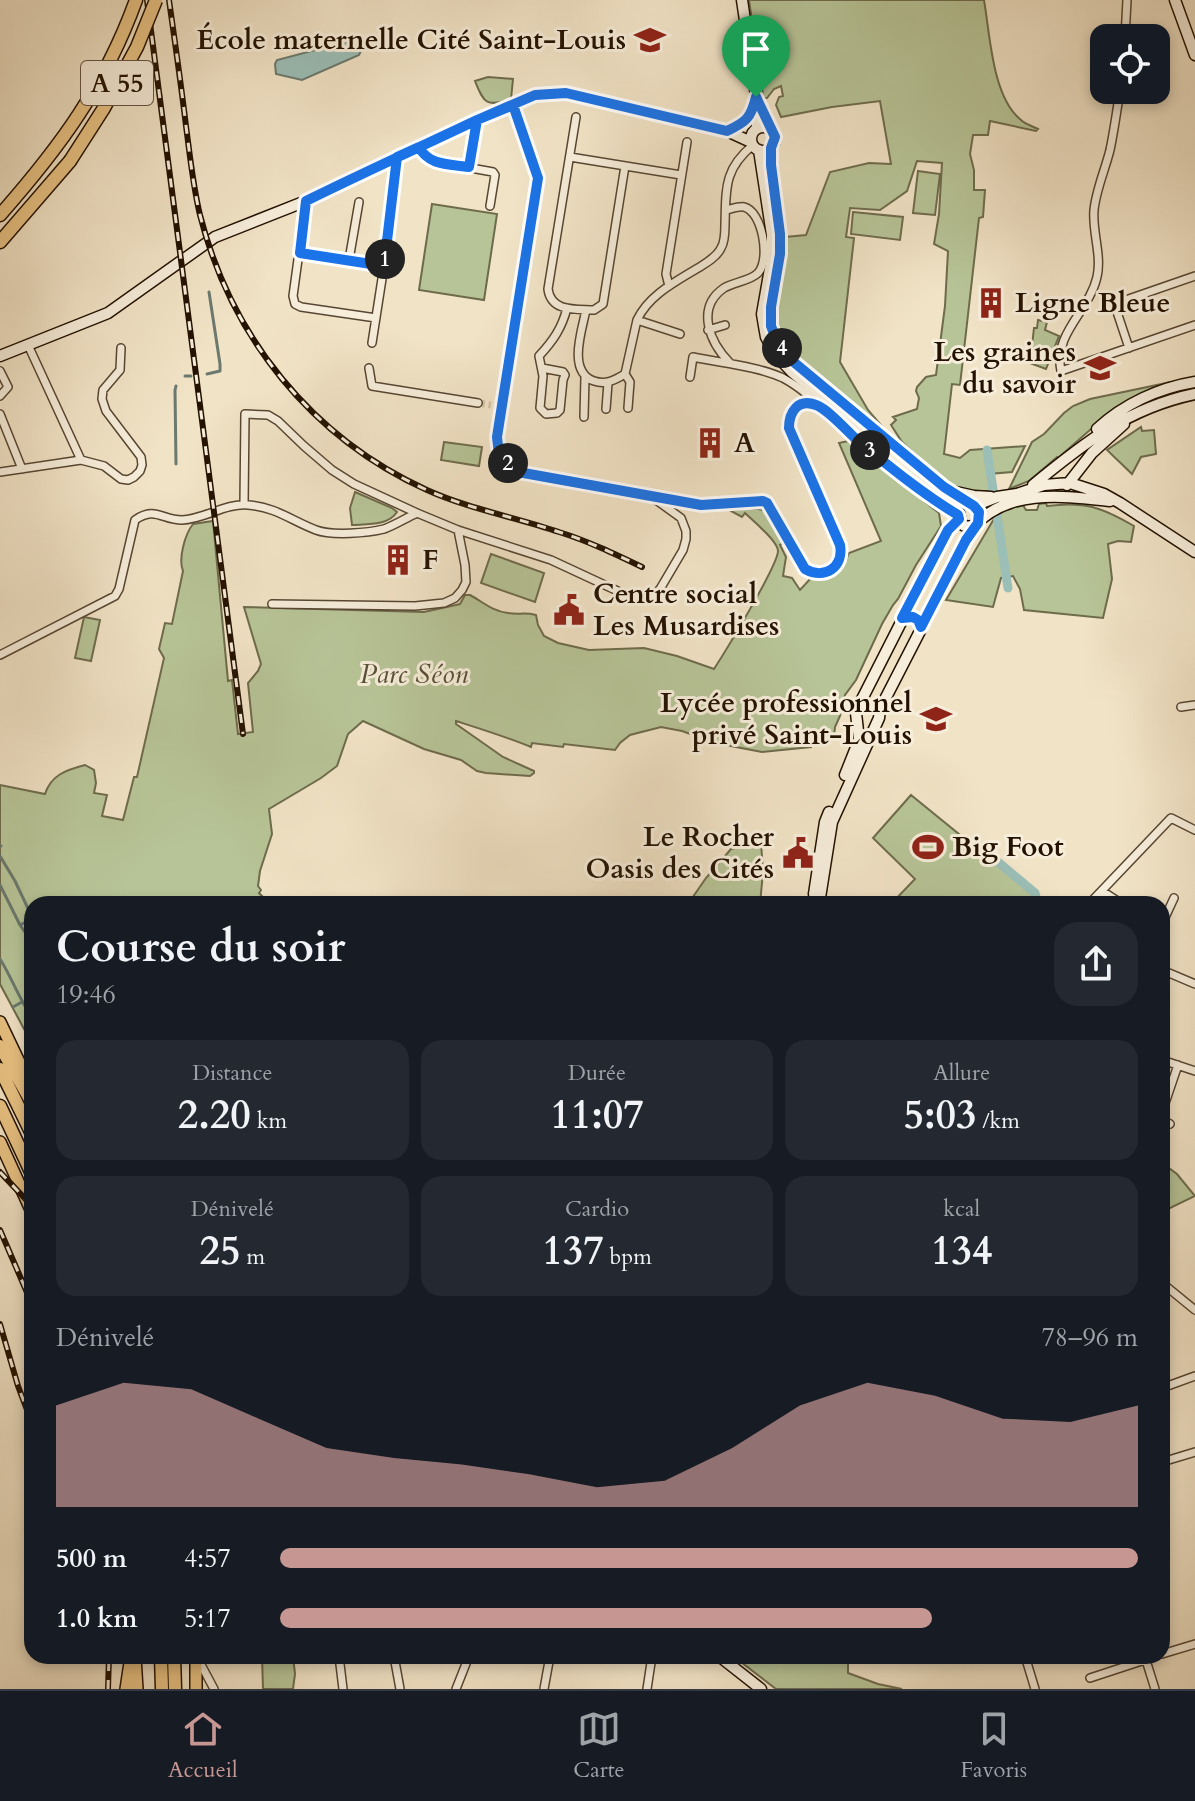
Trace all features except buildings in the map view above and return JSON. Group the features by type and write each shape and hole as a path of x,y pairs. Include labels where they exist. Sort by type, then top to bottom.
{"highway":[{"name":"A 55","path":"0,215 56,149 85,107 107,67 136,0"},
{"name":"A 55","path":"0,242 70,161 104,108 137,47 156,0"},
{"path":"0,1046 24,1089"},
{"path":"0,1069 24,1118"},
{"path":"0,1106 24,1157"},
{"path":"161,1664 162,1689"},
{"path":"174,1664 175,1689"}],"main road":[{"path":"0,1022 24,1072"},
{"path":"0,1142 24,1194"},
{"path":"126,1689 131,1664"},
{"path":"134,1664 137,1689"},
{"path":"196,1689 197,1664"}],"street":[{"path":"742,0 756,97 757,141 772,235 772,257 762,314 766,337 775,354 792,372 948,498 963,525 977,522 993,510 1017,500 1048,496 1120,503"},
{"path":"1126,24 1127,0"},
{"path":"1175,0 1195,55"},
{"path":"0,356 108,313 215,237 306,201 535,95 566,93 757,141 775,137 756,97"},
{"path":"727,131 753,113 756,97"},
{"path":"1118,104 1110,149 1094,206 1097,279 1063,342 1058,358 1061,371 1195,325"},
{"path":"513,105 538,178 497,437 499,454 518,472 701,505 763,501 805,569 818,573 835,568 840,558 840,545 789,428 790,416 795,408 805,404 818,405"},
{"path":"576,117 548,289 552,303 586,310 594,310 603,304 625,166"},
{"path":"469,167 477,120"},
{"path":"628,408 630,382 625,374 639,316 655,295 708,262 722,247 733,165 757,141 765,127 772,130"},
{"path":"757,141 780,234 780,254 771,307 771,326 778,344 790,359 944,487 979,512 977,522 880,709 879,718 832,822 820,896"},
{"path":"669,286 666,274 687,142"},
{"path":"419,147 424,157 432,161 489,171 495,175 490,206"},
{"path":"372,343 397,157"},
{"path":"570,157 681,175"},
{"path":"306,201 293,296 295,304 376,318"},
{"path":"349,260 359,202"},
{"path":"726,210 744,207 753,212 764,239 765,253 757,274 724,288 710,306 708,330 732,365"},
{"path":"300,253 384,266"},
{"path":"1129,348 1115,306 1117,303 1195,276"},
{"path":"542,368 565,375 557,413 546,414 540,408 543,376 539,356 563,325 567,308"},
{"path":"584,417 585,377 578,354 586,310"},
{"path":"639,316 680,334"},
{"path":"708,330 725,325"},
{"path":"28,345 81,460"},
{"path":"0,472 81,460 104,466 121,479 128,480 140,471 141,457 106,411 102,399 103,390 120,370 121,348"},
{"path":"690,377 693,357 783,378 922,491 959,515"},
{"path":"369,368 372,386 478,403"},
{"path":"0,371 8,387 0,396"},
{"path":"585,377 608,383 625,374"},
{"path":"1029,489 1112,416 1138,400 1195,382"},
{"path":"606,409 608,383"},
{"path":"1075,451 1108,428 1136,414 1195,394"},
{"path":"491,405 502,407"},
{"path":"0,414 22,469"},
{"path":"244,504 245,414 268,415 332,470 354,484 458,530 551,560 637,600 654,595 660,589 683,550 686,539 681,518 649,495"},
{"path":"1048,496 1070,483 1092,453 1136,414"},
{"path":"813,896 825,822 857,747 859,731 856,710 915,592 963,507 1044,485 1070,483 1104,494 1195,552"},
{"path":"944,487 961,494 997,497"},
{"path":"0,655 115,596 135,520 145,514 154,513 181,520 244,504 289,516 324,533 353,533 384,529 417,513"},
{"path":"272,604 415,606 444,603 455,598 466,582 458,530"},
{"path":"915,592 920,602 928,604 934,601"},
{"path":"902,618 913,617 921,627"},
{"path":"860,704 871,701 880,709"},
{"path":"1181,707 1195,705"},
{"path":"857,719 866,725 876,722"},
{"path":"1097,896 1171,818 1195,830"},
{"path":"1102,891 1110,896"},
{"path":"1170,907 1174,898"},
{"path":"1170,973 1195,984"},
{"path":"1170,1062 1195,1071"},
{"path":"1170,1088 1178,1065"},
{"path":"1170,1290 1195,1310"},
{"path":"1170,1385 1195,1376"},
{"path":"1170,1460 1195,1452"},
{"path":"1170,1652 1195,1644"},
{"path":"201,1664 214,1689"},
{"path":"340,1664 343,1689"},
{"path":"395,1664 400,1689"},
{"path":"456,1689 466,1664"},
{"path":"544,1689 549,1664"},
{"path":"647,1689 651,1664"},
{"path":"729,1664 761,1689"},
{"path":"1027,1664 1035,1689"},
{"path":"1090,1678 1129,1664"},
{"path":"1148,1664 1155,1689"}],"green space":[{"path":"749,0 984,0 994,64 1004,96 1021,120 1038,129 990,121 988,135 973,135 970,154 974,190 985,190 983,217 979,218 960,385 952,384 944,454 960,458 970,450 1025,446 1012,472 989,474 991,491 956,487 940,477 902,442 891,425 896,420 893,417 917,409 917,387 926,377 936,375 948,251 934,244 942,163 917,161 907,191 880,210 850,208 846,237 854,238 840,362 868,410 885,430 792,355 779,336 775,300 785,237 806,235 830,172 869,163 891,164 880,101 781,117 776,105 779,97 783,96 781,86 764,98"},
{"path":"488,77 513,79 511,99 487,102 475,81"},
{"path":"918,171 940,174 935,215 913,213"},
{"path":"432,204 497,214 484,300 419,290"},
{"path":"853,212 903,217 900,240 851,234"},
{"path":"1038,320 1047,322 1045,330 1059,336 1046,369 1030,363 1034,328 1037,328"},
{"path":"1171,382 1115,408 1029,481 1009,489 1032,442 1073,406 1090,399"},
{"path":"1141,427 1142,431 1154,430 1156,454 1141,457 1132,474 1107,450"},
{"name":"Parc Séon","path":"848,441 939,513 941,526 882,624 856,680 845,695 831,739 816,745 811,742 811,747 762,752 715,743 661,727 630,735 615,750 564,744 563,747 532,743 531,747 456,721 503,757 534,771 530,776 477,771 461,760 424,749 363,721 348,734 337,766 269,809 272,834 260,871 258,886 262,896 24,896 24,1029 0,984 0,785 45,794 60,774 85,765 94,770 94,793 107,795 102,816 123,820 134,777 137,777 164,658 159,649 165,623 172,624 183,571 183,547 193,524 213,521 228,681 232,680 238,734 253,732 248,683 261,664 244,607 424,612 460,604 465,595 470,595 502,612 536,615 544,636 558,643 589,650 644,648 714,669 761,590 778,551 770,537 745,513 742,517 732,510 754,508 766,512 784,543 780,545 786,557 783,576 792,578 800,590 811,578 836,574 849,553 881,541 839,443"},
{"path":"444,442 482,447 479,466 441,460"},
{"path":"355,492 397,512 383,522 352,525 350,508"},
{"path":"1046,503 1047,506 1072,504 1092,507 1134,526 1131,542 1108,544 1112,579 1103,618 1024,610 1020,589 1013,576 1001,578 993,607 946,600 998,512 1023,505 1026,510 1037,510 1039,504"},
{"path":"491,554 544,573 535,602 481,583"},
{"path":"84,617 100,620 91,661 75,658"},
{"name":"Big Foot","path":"911,795 1035,896 899,896 915,879 873,838"},
{"path":"761,842 761,896 694,896 706,878 731,849"},
{"path":"1170,1169 1177,1174 1195,1196 1170,1208"},
{"path":"262,1664 294,1664 293,1689 263,1689"},
{"path":"744,1664 848,1664 848,1673 902,1689 776,1689"}],"water":[{"path":"357,39 363,47 359,55 302,80 276,74 277,60"}],"waterway":[{"path":"207,374 220,371 209,292"},
{"path":"185,376 191,376"},
{"path":"176,386 176,464"},
{"path":"987,450 1008,588"},
{"path":"0,856 24,900"},
{"path":"998,862 1036,896"},
{"path":"0,885 24,931"},
{"path":"20,925 24,923"},
{"path":"0,959 24,1005"},
{"path":"13,1007 22,1002"}],"tunnel":[{"path":"478,403 491,405"}],"railway":[{"path":"147,0 243,734"},
{"path":"169,0 200,215 232,302 255,342 282,379 347,442 427,490 570,536 642,567"},
{"path":"0,1172 24,1198"},
{"path":"0,1230 24,1286"},
{"path":"0,1324 24,1402"},
{"path":"108,1689 109,1664"}],"place":[{"name":"École maternelle Cité Saint-Louis","path":"650,40"},
{"name":"Ligne Bleue","path":"991,303"},
{"name":"Les graines du savoir","path":"1100,368"},
{"name":"A","path":"710,443"},
{"name":"F","path":"398,560"},
{"name":"Centre social Les Musardises","path":"569,610"},
{"name":"Lycée professionnel privé Saint-Louis","path":"936,719"},
{"name":"Big Foot","path":"928,847"},
{"name":"Le Rocher Oasis des Cités","path":"798,853"}],"route":[{"path":"756,97 753,113 727,131 566,93 535,95 477,120 362,173 306,201 300,253 384,266 397,157 419,147 424,157 432,161 469,167 477,120 513,105 538,178 497,437 499,454 518,472 701,505 763,501 770,506 805,569 824,573 835,568 842,553 789,428 790,416 795,408 805,404 818,405 922,491 958,515 959,519 948,530 902,618 913,617 921,627 978,523 979,512 944,487 790,359 778,344 771,326 780,254 771,165 771,148 775,137 756,97"}]}
